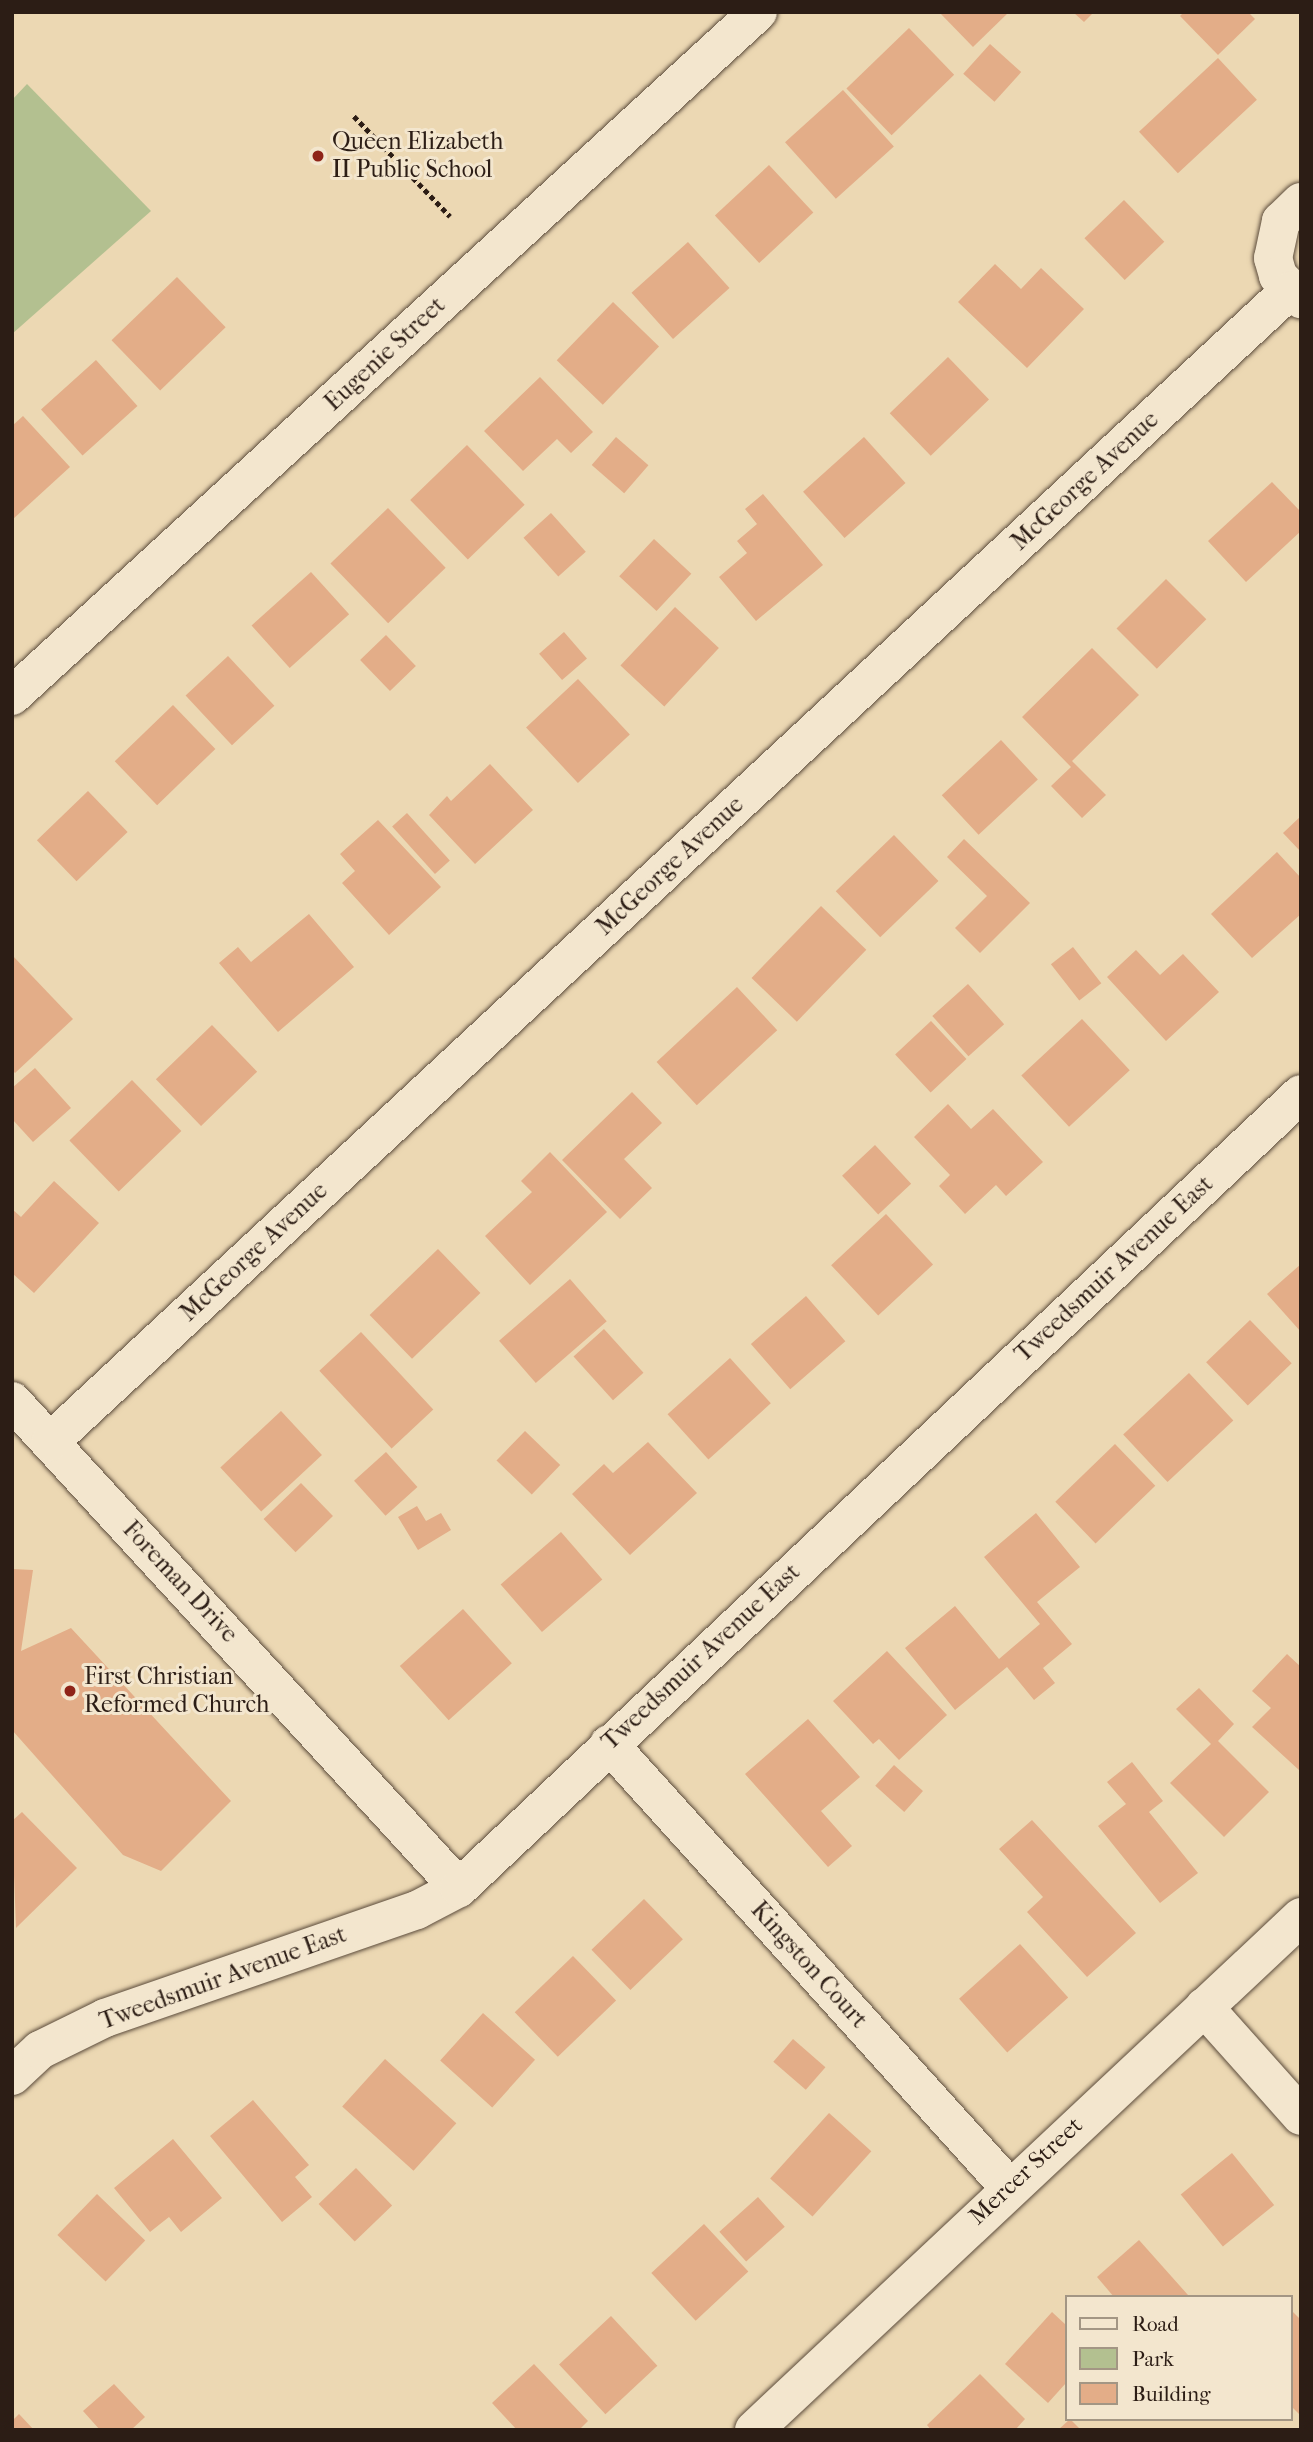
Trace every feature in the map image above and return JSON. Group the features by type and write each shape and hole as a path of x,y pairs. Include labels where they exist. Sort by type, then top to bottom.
{"street":[{"name":"Eugenie Street","path":"12,696 758,12"},
{"name":"McGeorge Avenue","path":"50,1441 1295,295 1273,258 1274,239 1281,221 1301,202"},
{"name":"Tweedsmuir Avenue East","path":"12,2077 40,2050 105,2018 417,1910 459,1888 1301,1094"},
{"name":"Foreman Drive","path":"12,1401 459,1888"},
{"name":"Kingston Court","path":"609,1744 1008,2186"},
{"name":"Mercer Street","path":"754,2430 1008,2186 1301,1917"},
{"path":"1204,2007 1301,2116"}],"path":[{"path":"354,116 450,216"}],"green space":[{"path":"27,84 151,211 12,334 12,100"}],"building":[{"path":"939,12 1009,12 973,47"},
{"path":"1073,12 1094,12 1084,22"},
{"path":"1184,12 1248,12 1255,19 1218,55 1180,16"},
{"path":"909,28 954,75 892,135 846,88"},
{"path":"990,44 1021,72 994,102 963,74"},
{"path":"1218,58 1257,100 1178,173 1139,132"},
{"path":"843,90 894,146 836,199 785,142"},
{"path":"769,165 813,213 759,263 715,215"},
{"path":"1124,200 1164,242 1125,280 1084,238"},
{"path":"688,242 729,288 673,339 632,293"},
{"path":"995,264 1021,289 1041,268 1084,309 1027,368 958,302"},
{"path":"177,277 226,327 160,391 112,340"},
{"path":"613,302 659,346 603,405 557,360"},
{"path":"948,357 989,399 931,456 890,413"},
{"path":"96,360 137,406 82,456 41,410"},
{"path":"540,377 593,432 571,453 557,439 523,471 484,431"},
{"path":"23,416 70,467 12,520 12,426"},
{"path":"616,437 648,465 624,493 592,465"},
{"path":"864,437 905,483 845,538 803,492"},
{"path":"467,445 525,505 468,560 410,500"},
{"path":"1272,482 1301,512 1301,531 1246,582 1208,541"},
{"path":"763,494 823,565 756,621 719,577 747,553 737,541 757,524 745,509"},
{"path":"388,508 446,568 388,623 330,564"},
{"path":"551,513 586,552 558,576 524,538"},
{"path":"654,539 691,574 657,611 619,576"},
{"path":"311,572 349,614 290,668 252,626"},
{"path":"1166,579 1206,619 1157,669 1117,628"},
{"path":"675,607 719,648 664,706 620,666"},
{"path":"564,632 587,658 562,680 539,654"},
{"path":"386,635 416,666 390,691 360,660"},
{"path":"1092,648 1139,695 1072,761 1106,795 1082,818 1051,786 1071,767 1022,717"},
{"path":"228,656 274,706 232,745 186,696"},
{"path":"578,679 630,735 578,783 526,727"},
{"path":"173,705 215,749 157,805 115,761"},
{"path":"1001,740 1038,779 979,835 942,795"},
{"path":"490,764 533,810 475,864 429,815 447,796 451,801"},
{"path":"88,791 128,832 77,881 37,840"},
{"path":"407,813 450,861 435,874 392,826"},
{"path":"1301,816 1301,852 1283,833"},
{"path":"378,820 441,887 389,935 342,883 355,871 340,854"},
{"path":"894,835 938,881 880,937 836,891"},
{"path":"964,839 1030,903 980,953 955,928 987,896 947,857"},
{"path":"1277,852 1301,878 1301,914 1252,958 1211,914"},
{"path":"821,906 866,950 797,1022 752,978"},
{"path":"309,914 354,967 278,1032 219,963 238,947 251,962"},
{"path":"1073,947 1101,983 1079,1000 1051,964"},
{"path":"1136,950 1160,975 1183,954 1219,992 1166,1041 1107,977"},
{"path":"12,955 73,1019 15,1073 12,1070"},
{"path":"968,984 1004,1024 968,1056 932,1016"},
{"path":"737,987 777,1030 697,1105 657,1062"},
{"path":"1082,1019 1130,1070 1069,1127 1021,1076"},
{"path":"931,1021 966,1059 931,1092 895,1054"},
{"path":"212,1025 257,1072 201,1126 156,1079"},
{"path":"35,1068 71,1108 33,1142 12,1119 12,1088"},
{"path":"132,1080 181,1131 119,1192 69,1140"},
{"path":"632,1092 662,1123 624,1159 652,1188 620,1219 562,1160"},
{"path":"948,1104 971,1129 993,1109 1043,1162 1006,1196 996,1185 965,1214 939,1186 950,1175 914,1137"},
{"path":"875,1145 911,1184 878,1214 842,1176"},
{"path":"550,1152 607,1212 530,1285 485,1236 532,1192 521,1181"},
{"path":"54,1181 99,1223 34,1293 12,1273 12,1209 21,1217"},
{"path":"886,1214 933,1264 878,1316 831,1265"},
{"path":"438,1249 480,1293 412,1359 370,1315"},
{"path":"1301,1264 1301,1332 1267,1294"},
{"path":"570,1279 607,1321 536,1383 499,1341"},
{"path":"806,1296 845,1341 790,1389 751,1344"},
{"path":"1250,1320 1292,1363 1248,1406 1206,1362"},
{"path":"604,1329 643,1373 613,1400 574,1356"},
{"path":"361,1332 433,1410 392,1448 319,1371"},
{"path":"730,1358 771,1403 708,1460 668,1414"},
{"path":"1189,1373 1233,1421 1168,1482 1123,1434"},
{"path":"281,1411 322,1455 261,1511 220,1468"},
{"path":"525,1431 560,1465 532,1495 497,1460"},
{"path":"648,1442 697,1493 630,1555 572,1494 604,1464 613,1473"},
{"path":"1115,1444 1155,1486 1096,1543 1055,1502"},
{"path":"386,1452 417,1487 385,1516 354,1481"},
{"path":"301,1483 333,1516 296,1552 264,1519"},
{"path":"417,1506 426,1521 441,1513 451,1530 418,1550 398,1517"},
{"path":"1036,1513 1080,1567 1037,1602 1072,1644 1043,1668 1055,1683 1034,1700 1007,1667 955,1710 905,1648 955,1606 999,1659 1040,1624 984,1557"},
{"path":"561,1532 602,1580 542,1632 501,1584"},
{"name":"First Christian Reformed Church","path":"12,1569 33,1570 21,1651 71,1628 231,1801 161,1871 123,1855 12,1730"},
{"path":"463,1609 512,1663 449,1720 400,1666"},
{"path":"887,1651 947,1715 899,1760 879,1739 873,1744 833,1701"},
{"path":"1287,1654 1301,1667 1299,1770 1252,1727 1271,1708 1252,1691"},
{"path":"1199,1688 1234,1724 1218,1741 1269,1792 1224,1837 1170,1783 1211,1744 1176,1709"},
{"path":"808,1719 860,1777 821,1811 852,1846 828,1867 745,1774"},
{"path":"1132,1762 1163,1801 1149,1812 1198,1873 1160,1903 1098,1826 1126,1804 1107,1782"},
{"path":"894,1765 923,1791 904,1812 875,1786"},
{"path":"22,1812 77,1868 16,1928 12,1821"},
{"path":"1032,1820 1136,1933 1087,1977 1027,1912 1043,1897 999,1849"},
{"path":"644,1899 683,1939 630,1990 591,1950"},
{"path":"1020,1944 1068,1998 1007,2052 959,1999"},
{"path":"573,1956 616,2001 558,2057 515,2012"},
{"path":"483,2013 535,2060 492,2107 440,2061"},
{"path":"793,2039 825,2067 806,2090 773,2062"},
{"path":"385,2059 456,2123 414,2171 342,2107"},
{"path":"253,2100 309,2165 295,2177 312,2197 282,2222 210,2136"},
{"path":"829,2113 871,2151 812,2217 770,2178"},
{"path":"173,2139 222,2198 181,2232 169,2217 150,2232 114,2188"},
{"path":"1232,2153 1274,2205 1223,2247 1181,2195"},
{"path":"356,2168 392,2205 355,2242 319,2204"},
{"path":"97,2194 145,2241 106,2282 57,2235"},
{"path":"758,2197 785,2227 746,2262 719,2232"},
{"path":"704,2224 748,2272 696,2321 651,2273"},
{"path":"1139,2240 1188,2295 1112,2295 1097,2277"},
{"path":"1292,2311 1301,2320 1301,2416 1292,2407"},
{"path":"1052,2312 1064,2323 1064,2385 1048,2403 1005,2364"},
{"path":"611,2316 657,2366 605,2414 559,2364"},
{"path":"534,2364 588,2421 579,2430 517,2430 492,2403"},
{"path":"980,2374 1025,2419 1015,2430 931,2430 927,2425"},
{"path":"114,2384 145,2417 131,2430 100,2430 83,2411"},
{"path":"19,2414 34,2430 12,2430 12,2421"},
{"path":"1068,2421 1072,2421 1081,2430 1058,2430"}],"place":[{"name":"Queen Elizabeth II Public School","path":"318,156"},
{"name":"First Christian Reformed Church","path":"70,1691"}]}
